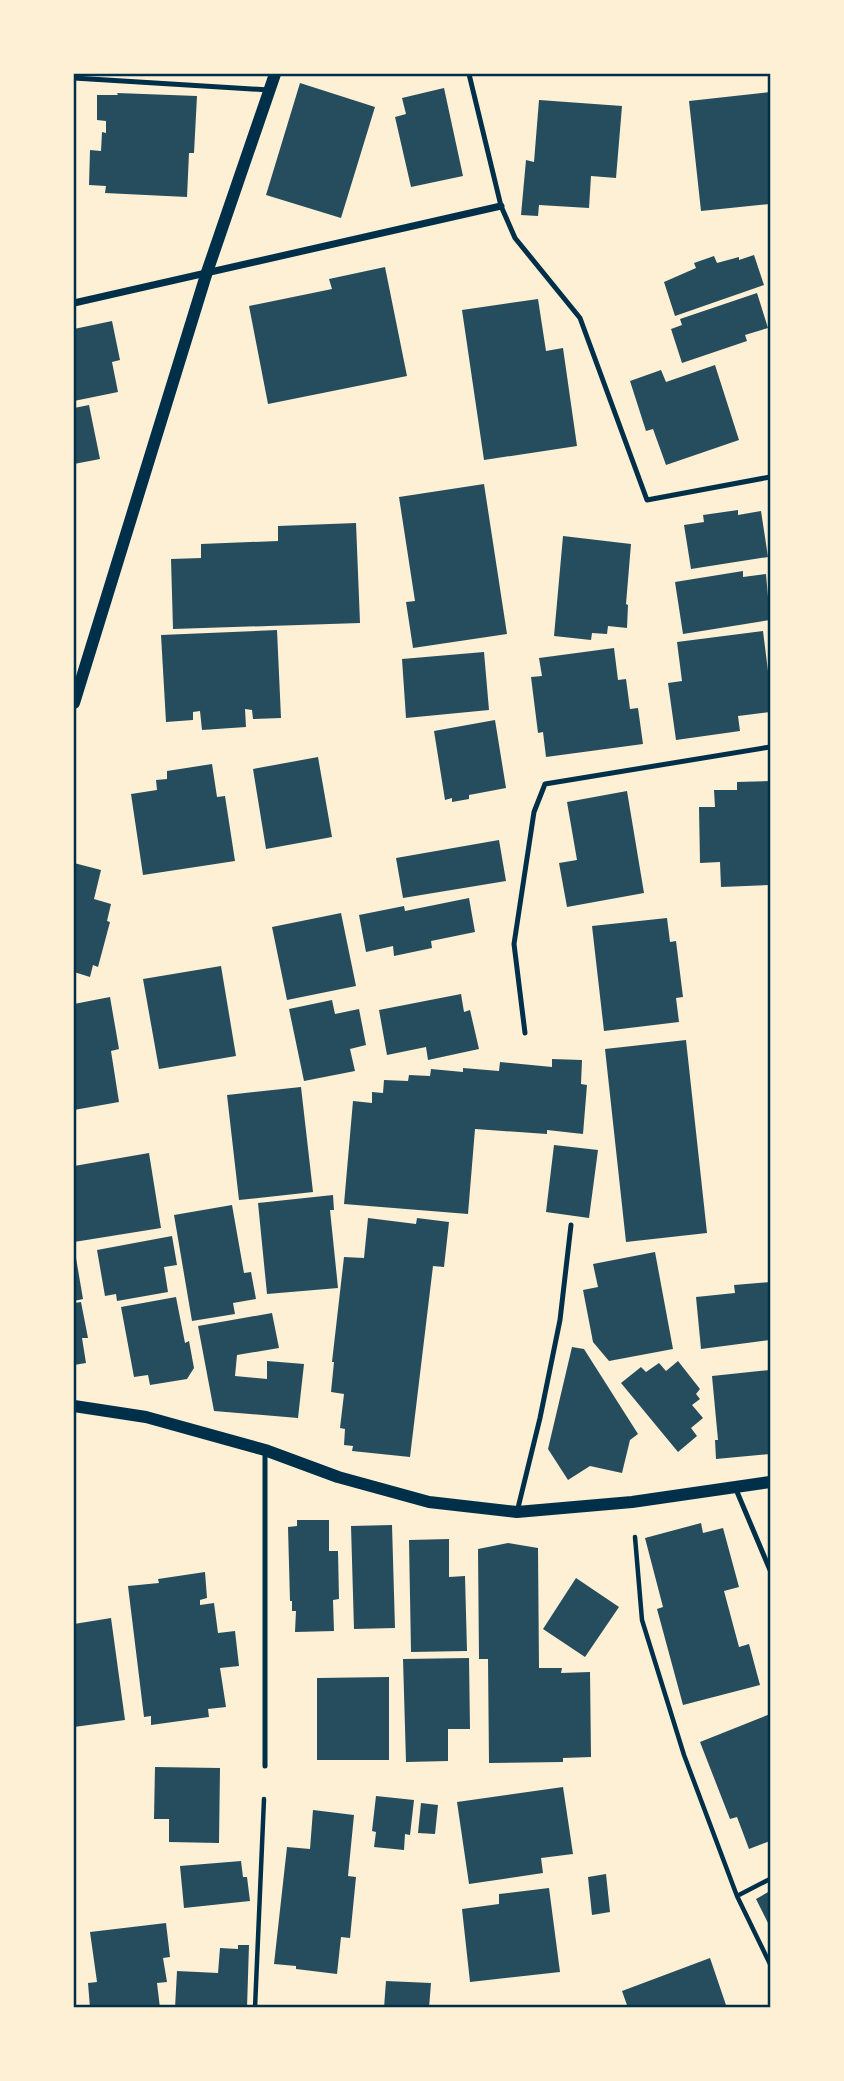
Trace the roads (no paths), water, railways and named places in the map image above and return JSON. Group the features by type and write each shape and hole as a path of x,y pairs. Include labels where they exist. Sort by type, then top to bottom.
{"street":[{"path":"74,703 206,275 275,74"},
{"path":"74,303 501,206"},
{"path":"74,1406 146,1417 265,1450 338,1477 429,1502 517,1512 632,1502 771,1482"}],"lane":[{"path":"469,74 501,206 515,238 580,318 647,500 771,477"},
{"path":"74,78 269,90"},
{"path":"524,1033 514,944 534,812 545,784 771,747"},
{"path":"517,1512 560,1320 570,1224"},
{"path":"265,1450 265,1766"},
{"path":"735,1487 771,1570"}]}
